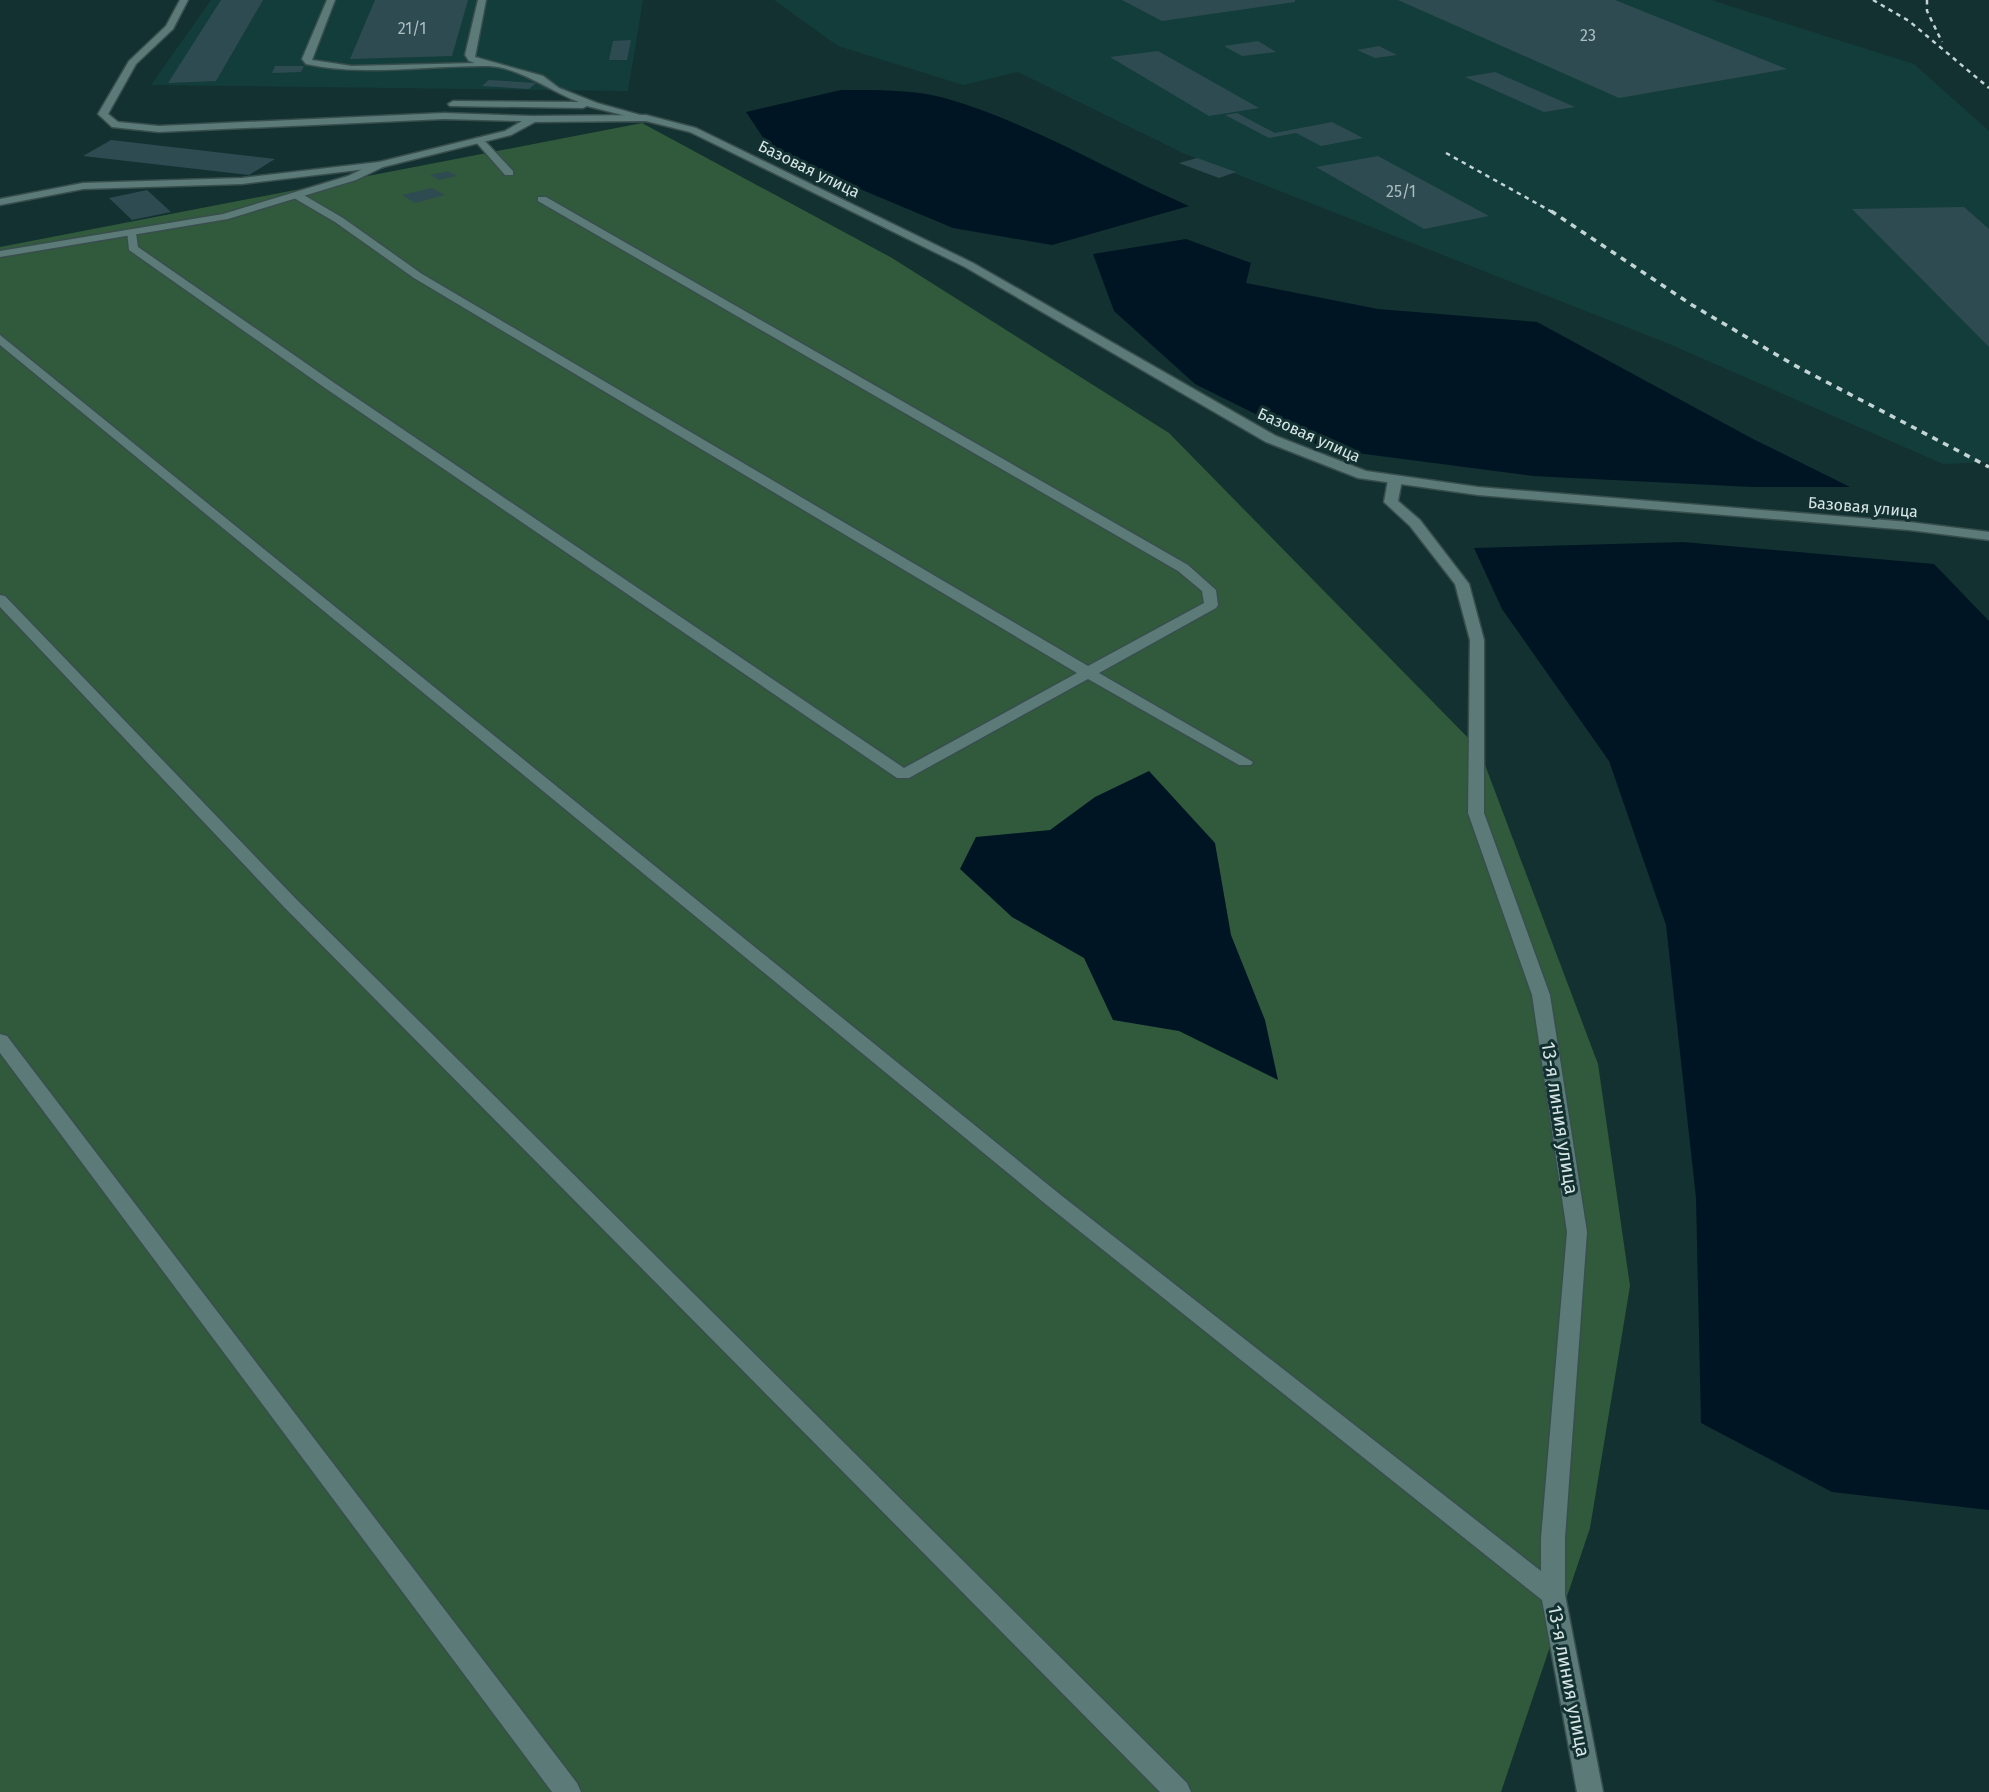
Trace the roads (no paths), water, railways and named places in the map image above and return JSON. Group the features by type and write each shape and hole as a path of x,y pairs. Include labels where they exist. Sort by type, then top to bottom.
{"street":[{"path":"184,0 170,27 132,63 103,114 115,125 159,129 430,116 646,118"},
{"path":"331,0 306,59 317,65 352,69 484,65"},
{"path":"482,0 469,55 471,59 484,65 540,78 556,90 594,105 646,118"},
{"path":"453,104 594,105"},
{"name":"Базовая улица","path":"646,118 693,130 968,265 1271,439 1363,475 1478,491 1909,526 1989,536"},
{"path":"0,202 83,186 242,181 379,165 508,133 533,119"},
{"path":"479,140 509,173"},
{"path":"0,254 223,217 352,178 379,165"},
{"path":"298,196 339,220 418,276 1087,672 1245,762"},
{"path":"131,233 133,248 329,385 559,538 902,775 1211,605 1209,590 1183,568 542,199"},
{"path":"0,339 1045,1192 1553,1595"},
{"name":"13-я линия улица","path":"1395,480 1391,502 1415,523 1462,584 1477,640 1476,813 1541,995 1577,1232 1553,1538 1553,1595 1590,1792"},
{"path":"0,599 301,914 1178,1792"},
{"path":"0,1040 568,1792"}],"railway":[{"path":"1873,0 1909,21 1989,88"},
{"path":"1927,0 1927,11 1942,42"},
{"path":"1446,153 1554,213"},
{"path":"1554,213 1692,305 1794,365 1989,467"}]}
